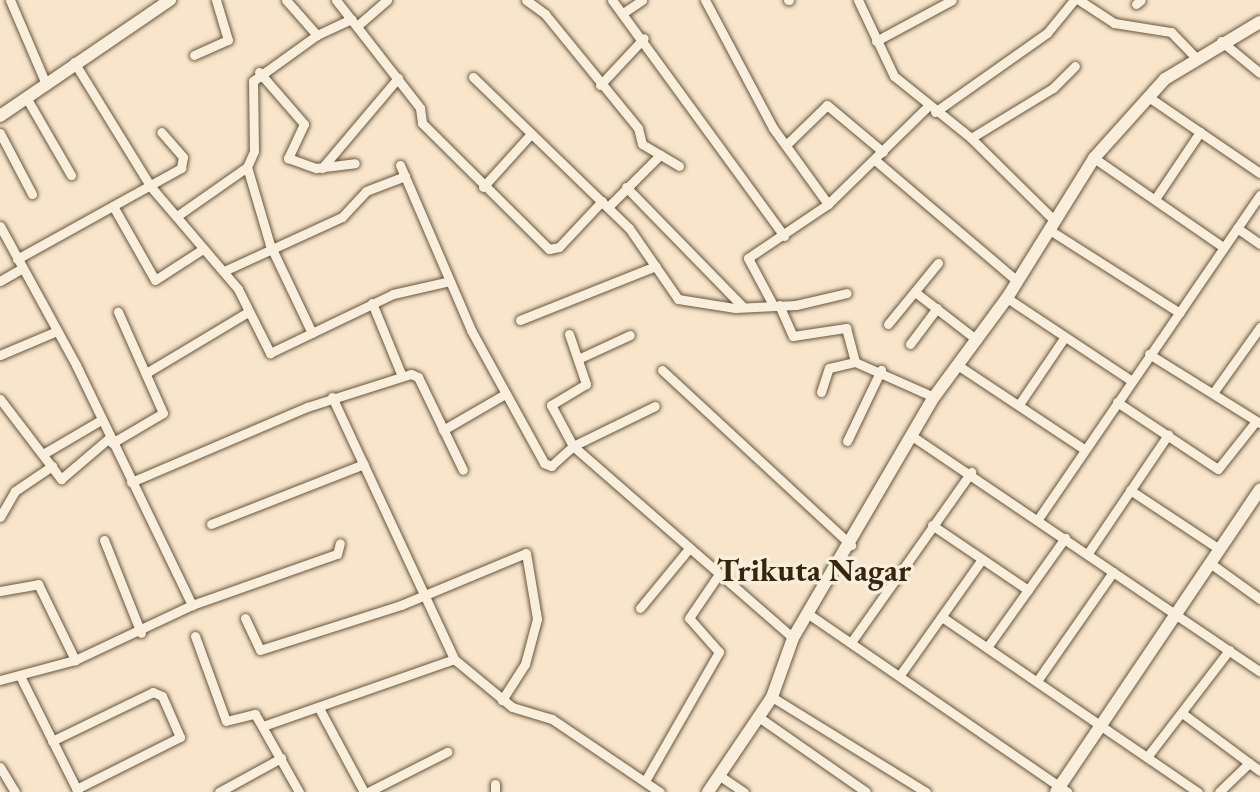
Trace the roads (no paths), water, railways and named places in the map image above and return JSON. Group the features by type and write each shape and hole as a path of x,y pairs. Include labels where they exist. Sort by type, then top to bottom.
{"street":[{"path":"10,0 46,84"},
{"path":"0,116 27,99 74,62 170,0"},
{"path":"194,55 228,40 216,0"},
{"path":"286,0 317,36"},
{"path":"336,0 420,108 422,123 483,187 553,251 660,155"},
{"path":"177,216 247,167 254,151 251,90 259,72 317,36 354,22 387,0"},
{"path":"612,0 644,38 784,236"},
{"path":"623,13 642,0"},
{"path":"705,0 786,145 828,204"},
{"path":"859,0 894,76 931,109 971,138 1051,224 1180,313"},
{"path":"876,41 952,0"},
{"path":"855,362 846,328 793,336 776,304 746,263 828,204 931,109 1047,33 1077,0 1114,23 1171,33 1195,57"},
{"path":"534,2 638,128 642,144 679,166"},
{"path":"708,792 760,718 772,697 793,638 851,545 934,397 1007,298 1094,158 1147,96 1195,57 1260,22"},
{"path":"600,85 644,38"},
{"path":"1221,41 1260,74"},
{"path":"74,62 151,187 224,271 273,354 372,303 450,281"},
{"path":"971,138 1053,88 1075,66"},
{"path":"259,72 304,124 288,159 322,168 355,163"},
{"path":"473,77 530,135 605,204 656,266 678,299 743,307 846,293"},
{"path":"322,168 398,78"},
{"path":"1147,96 1260,173"},
{"path":"27,99 71,175"},
{"path":"786,145 827,105 883,152"},
{"path":"0,281 19,264 113,206 151,187 185,161 161,132"},
{"path":"1155,199 1200,132"},
{"path":"0,133 32,194"},
{"path":"483,187 530,135"},
{"path":"1094,158 1223,247"},
{"path":"875,160 1017,281"},
{"path":"400,165 450,281 505,394 547,465 573,446 655,406"},
{"path":"247,167 270,245 312,333"},
{"path":"224,271 270,245 342,217 366,191 405,176"},
{"path":"626,187 743,307"},
{"path":"1038,519 1260,195"},
{"path":"113,206 155,280 203,249"},
{"path":"0,226 57,331 192,605"},
{"path":"1237,228 1260,244"},
{"path":"888,324 938,263"},
{"path":"520,320 656,266"},
{"path":"915,292 977,340"},
{"path":"1007,298 1132,381"},
{"path":"372,303 402,376"},
{"path":"910,344 937,308"},
{"path":"0,400 61,480 110,440 162,416 118,312"},
{"path":"146,373 248,312"},
{"path":"0,355 57,331"},
{"path":"1213,393 1258,333"},
{"path":"569,334 586,383 551,405 573,446 687,551 793,638"},
{"path":"578,359 630,335"},
{"path":"1020,403 1065,338"},
{"path":"1117,402 1218,469 1258,422 1149,354"},
{"path":"821,392 829,368 855,362 881,370 934,397"},
{"path":"959,366 1020,403 1084,449"},
{"path":"662,369 851,545"},
{"path":"847,441 881,370"},
{"path":"131,482 332,397 402,376 418,377 463,470"},
{"path":"443,430 505,394"},
{"path":"332,397 428,594 454,659 502,700 552,719 660,792"},
{"path":"43,454 102,420"},
{"path":"1088,553 1168,435"},
{"path":"912,436 971,472 1260,672"},
{"path":"211,524 364,464"},
{"path":"0,517 15,491 52,466"},
{"path":"852,641 971,472"},
{"path":"807,613 852,641 1061,790 1173,610 1210,563 1260,489"},
{"path":"1130,490 1219,549"},
{"path":"932,525 1028,590"},
{"path":"988,646 1065,538"},
{"path":"104,540 141,633"},
{"path":"0,680 75,660 141,633 192,605 337,554 340,543"},
{"path":"640,608 687,551"},
{"path":"244,618 260,650 428,594 522,553 529,557 538,603 533,637 502,700"},
{"path":"900,675 982,559"},
{"path":"1210,563 1260,599"},
{"path":"1037,681 1113,572"},
{"path":"645,781 718,656 718,648 689,618 718,577"},
{"path":"0,591 38,584 75,660"},
{"path":"942,617 1198,792"},
{"path":"195,636 226,721 251,713 263,726 299,792"},
{"path":"1147,757 1229,650"},
{"path":"263,726 320,710 454,659"},
{"path":"20,676 52,741 77,791 180,737 162,696 149,693 52,741"},
{"path":"772,697 926,792"},
{"path":"320,710 366,792 447,752"},
{"path":"1182,713 1260,771"},
{"path":"760,718 866,792"},
{"path":"219,792 281,758"},
{"path":"1219,792 1249,763"},
{"path":"0,768 15,792"},
{"path":"720,776 744,792"}],"district":[{"name":"Trikuta Nagar","path":"814,570"}]}
